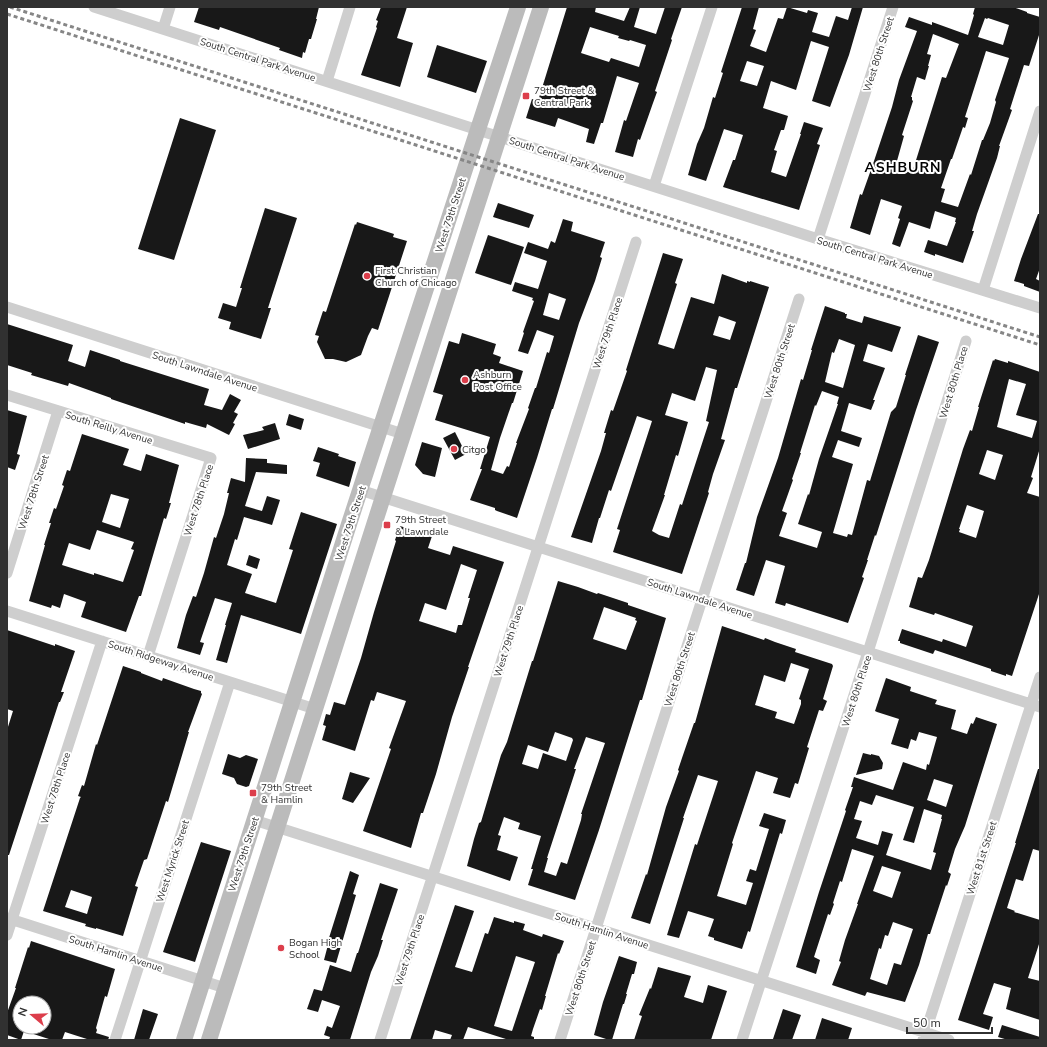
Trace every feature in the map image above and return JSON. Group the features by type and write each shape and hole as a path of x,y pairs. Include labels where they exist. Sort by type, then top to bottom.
{"main road":[{"name":"West 79th Street","path":"184,1040 360,490 518,7"},
{"path":"209,1040 541,7"}],"street":[{"name":"South Central Park Avenue","path":"94,7 818,239 1040,308"},
{"path":"162,29 170,7"},
{"path":"327,81 350,7"},
{"path":"654,186 712,7"},
{"name":"West 80th Street","path":"818,239 893,7"},
{"path":"983,290 1040,110"},
{"name":"West 79th Place","path":"380,1040 636,242"},
{"name":"West 80th Street","path":"560,1040 799,299"},
{"name":"South Lawndale Avenue","path":"7,308 403,434"},
{"name":"West 80th Place","path":"742,1040 868,652 966,341"},
{"name":"South Reilly Avenue","path":"7,395 211,458"},
{"name":"West 78th Street","path":"7,573 58,411"},
{"name":"West 78th Place","path":"148,656 211,458"},
{"name":"South Lawndale Avenue","path":"360,490 1036,706"},
{"name":"South Ridgeway Avenue","path":"7,611 315,709"},
{"name":"West 78th Place","path":"7,935 10,919 102,641"},
{"name":"West 81st Street","path":"924,1036 1036,706 1040,676"},
{"name":"West Myrick Street","path":"115,1040 230,682"},
{"name":"South Hamlin Avenue","path":"254,820 761,980 924,1036 949,1040"},
{"name":"South Hamlin Avenue","path":"10,919 225,988"}],"building":[{"path":"199,7 319,7 311,39 309,39 302,58 279,50 280,48 220,27 219,30 194,22"},
{"path":"381,7 407,7 397,38 413,43 400,87 361,75 377,28 378,21 376,20"},
{"path":"567,7 596,7 595,12 624,21 630,7 640,7 634,27 656,34 665,7 682,7 655,91 657,92 640,140 638,139 633,157 615,152 624,120 626,121 639,83 617,76 603,123 601,123 594,144 586,142 589,129 558,118 555,127 526,118 532,99 538,101","holes":["590,27 619,36 618,38 646,45 639,67 611,58 609,62 581,53"]},
{"path":"742,7 759,7 753,29 756,30 750,46 766,52 778,18 783,19 787,7 807,13 808,10 818,13 812,32 829,37 836,16 848,20 852,7 863,7 849,55 830,107 812,101 829,47 811,41 796,90 771,81 763,108 788,116 784,130 781,130 774,150 777,151 771,172 786,177 804,122 823,128 817,144 820,145 799,210 723,187 733,160 735,160 743,135 724,129 706,181 688,175 713,97 715,98 723,73 721,72","holes":["747,61 764,66 757,86 740,81"]},
{"path":"975,7 1013,7 1040,17 1040,32 1029,66 1024,65 1010,109 1012,110 977,214 972,231 974,231 963,263 924,252 928,240 947,246 956,222 956,218 935,211 930,229 909,222 900,247 892,244 900,219 898,218 902,206 881,199 870,235 850,228 860,194 862,195 873,164 892,107 899,80 917,31 905,27 909,17 932,25 932,22 968,35 974,15","holes":["985,18 1009,25 1003,45 978,37","933,34 959,44 946,78 942,77 912,173 895,168 904,136 902,135 913,101 911,97 917,77 925,80 929,66 931,55 927,54","986,51 1009,58 995,100 996,102 990,123 982,140 971,175 970,174 958,207 941,202 945,189 941,188 963,127 965,128 968,118 965,117"]},
{"path":"437,45 487,61 476,93 427,77"},
{"path":"180,118 216,130 174,260 138,249"},
{"path":"498,203 534,215 529,228 493,217"},
{"path":"265,208 297,218 268,308 271,308 261,339 229,329 231,322 218,318 223,303 236,307 242,288 240,288"},
{"path":"1038,214 1040,214 1040,268 1036,279 1040,281 1040,292 1014,281"},
{"path":"563,219 573,222 571,231 605,242 595,281 579,323 553,409 517,518 497,511 495,508 470,500 482,469 480,469 490,437 435,420 443,395 433,392 449,341 459,344 462,333 496,344 493,354 501,357 499,363 523,371 500,438 491,470 503,474 507,466 509,467 547,352 549,353 554,336 537,330 528,354 518,351 534,301 532,300 533,298 512,291 515,282 538,289 547,261 524,253 528,242 548,249 551,241 555,243","holes":["549,293 566,299 559,320 543,315"]},
{"name":"First Christian Church of Chicago","path":"357,222 394,234 393,237 407,241 378,330 372,328 361,355 346,362 325,359 317,342 319,336 315,335 323,311 326,312 355,224 356,225"},
{"path":"488,235 524,247 511,285 475,273"},
{"path":"663,253 683,259 675,283 677,284 658,344 674,349 691,297 714,304 722,274 747,283 747,281 750,281 769,287 737,388 735,388 721,439 725,440 682,574 613,552 620,530 617,529 652,421 637,416 611,491 609,490 599,518 592,543 571,537 601,451 606,433 604,433 611,410 613,411 627,371 626,370","holes":["719,316 736,322 730,340 713,335","706,367 717,370 706,421 709,422 682,505 680,504 669,538 652,531 688,422 665,415 672,393 695,401"]},
{"path":"825,306 847,314 846,318 862,323 864,316 901,327 892,352 868,344 863,361 885,368 873,400 875,400 871,410 849,403 841,431 862,438 859,447 838,440 832,457 853,464 833,533 847,537 848,534 852,535 867,480 870,481 891,412 896,407 918,335 939,342 876,536 875,535 862,577 864,578 848,623 786,603 785,606 775,603 785,566 766,560 754,596 736,590 746,563 757,517 778,458","holes":["839,339 855,345 843,388 825,382 832,352 834,353","822,391 839,397 838,404 819,459 809,495 808,494 798,524 822,532 817,548 779,536 787,513 782,511 793,480 792,479 815,405 816,406"]},
{"path":"7,324 73,345 68,361 85,367 90,350 209,389 204,405 222,410 230,394 241,400 234,412 238,414 233,423 235,424 229,435 207,424 206,428 185,422 185,424 69,383 68,386 31,375 32,373 7,365"},
{"path":"995,359 1008,363 1008,361 1040,372 1040,448 1031,477 1033,478 1027,493 1040,497 1040,591 1012,676 1006,674 1006,676 991,671 991,669 935,650 933,654 898,641 902,629 942,642 943,639 966,647 973,626 935,613 934,615 909,607 918,577 922,578 929,560 963,449 970,430 972,431 978,407 993,360 994,361","holes":["1009,379 1026,384 1016,415 1037,421 1032,438 997,427","987,450 1003,455 995,480 979,474","967,505 984,511 976,538 959,532"]},
{"path":"7,410 27,416 17,454 20,455 15,470 7,467"},
{"path":"289,414 304,419 301,430 286,425"},
{"path":"275,423 280,439 248,449 243,435 264,430 262,427"},
{"path":"455,432 466,454 455,460 443,438"},
{"path":"82,434 129,449 123,465 141,471 146,454 179,465 166,519 164,518 141,596 139,596 126,632 81,617 86,602 64,594 60,608 52,605 51,608 29,601 51,523 49,523 54,508 56,509 64,486 62,485 67,470 70,471","holes":["111,494 129,499 120,528 102,522","97,530 134,542 131,549 134,550 123,582 62,565 69,543 90,550"]},
{"path":"422,442 442,448 435,477 423,474 415,465"},
{"path":"318,447 356,462 349,487 316,476 320,463 313,461"},
{"path":"246,458 267,459 267,463 287,465 287,474 256,472 245,506 262,511 267,496 280,500 272,525 244,517 237,540 235,539 227,565 252,574 245,593 276,603 293,550 289,549 301,512 337,524 301,634 241,615 227,663 216,660 232,603 215,598 200,642 204,643 200,655 177,648 186,615 193,596 196,597 214,537 216,538 224,514 231,478 245,482"},
{"path":"400,526 432,536 428,548 450,555 453,546 504,562 468,667 436,774 423,813 421,813 411,848 363,831 391,749 389,748 406,701 377,692 374,701 371,700 355,751 322,740 326,726 323,725 326,714 330,715 334,702 345,705 361,658 396,541 395,540","holes":["461,564 477,570 468,598 470,598 462,625 458,625 456,633 419,621 425,603 446,610"]},
{"path":"249,555 260,559 257,569 246,565"},
{"path":"558,581 628,603 628,605 666,618 642,700 640,700 575,900 528,885 533,869 531,869 541,836 518,829 520,823 504,817 498,835 501,836 497,850 518,857 510,881 467,866 479,823 481,822 501,755 507,742","holes":["604,607 636,618 635,620 637,621 626,650 593,639","555,732 572,738 573,740 566,761 543,753 538,769 522,764 528,745 548,752","586,737 605,743 581,814 581,820 567,864 561,862 556,876 544,872 547,858 576,769 574,769"]},
{"path":"722,626 764,640 765,638 796,649 795,652 832,664 833,666 823,699 827,701 823,711 819,710 807,747 809,748 798,784 795,783 790,798 773,793 778,778 756,771 732,843 733,844 717,896 746,905 753,883 746,881 750,869 756,871 769,829 759,826 764,813 786,820 782,834 780,833 750,932 748,931 742,949 714,940 714,938 708,936 714,919 688,911 679,938 667,935 695,844 697,845 718,781 698,775 650,924 631,918 646,874 647,875 666,807 695,723","holes":["791,663 809,669 799,699 801,700 801,704 794,724 775,718 777,712 755,705 764,675 785,682"]},
{"path":"7,630 75,651 61,692 64,692 59,702 9,855 7,855 7,730 13,711 7,709"},
{"path":"123,666 162,681 163,678 201,691 202,694 188,732 168,802 166,801 147,859 144,860 135,886 138,887 123,936 85,926 86,924 43,911 81,797 78,796 82,785 84,786 96,744 97,745","holes":["71,890 92,897 87,914 65,907"]},
{"path":"886,678 911,687 910,691 937,700 935,704 956,710 951,729 967,734 971,723 973,724 976,717 997,724 965,826 955,849 948,872 951,874 930,934 928,934 919,965 905,1002 867,992 865,996 832,985 841,962 839,961 845,940 874,856 852,849 842,882 840,881 833,903 834,904 830,915 828,914 814,957 820,960 816,974 796,967 846,811 845,810 853,787 851,787 854,777 893,790 903,762 926,770 927,764 929,765 937,737 919,732 916,741 911,739 908,749 891,744 899,719 875,711","holes":["934,779 953,785 946,807 927,800","876,795 914,807 903,840 914,843 924,809 942,815 933,852 936,853 931,870 886,855 893,834 882,831 878,845 856,838 862,821 854,819 860,801 872,805","882,866 901,872 892,898 873,891","893,922 913,929 901,965 894,963 887,985 870,979 879,948 881,949 885,935 888,936"]},
{"path":"863,753 879,756 883,763 882,769 856,775"},
{"path":"228,754 240,758 246,755 258,759 249,786 246,787 237,784 234,778 222,774"},
{"path":"1038,769 1040,769 1040,851 1033,849 1023,881 1016,879 1007,908 1015,911 1014,912 1040,920 1040,941 1028,978 1040,981 1040,1020 1006,1009 1011,988 994,983 983,1014 993,1017 989,1030 958,1020 1016,843"},
{"path":"350,772 370,778 353,803 342,799"},
{"path":"201,842 231,851 195,962 163,952"},
{"path":"350,871 359,875 353,894 356,895 336,963 324,960 328,941"},
{"path":"380,883 398,889 381,940 383,940 378,956 371,972 350,1040 329,1040 330,1037 324,1035 327,1026 332,1028 340,1006 322,1000 318,1012 307,1009 314,989 322,991 330,965 351,972"},
{"path":"455,905 474,911 455,967 472,972 485,933 488,934 494,917 514,923 514,921 525,924 523,930 542,937 543,934 564,941 559,954 558,953 542,1010 540,1009 533,1029 531,1036 534,1037 534,1040 509,1040 468,1027 463,1040 450,1040 452,1035 435,1030 432,1040 410,1040","holes":["516,956 535,962 512,1031 494,1026"]},
{"path":"31,941 115,969 107,997 105,996 96,1028 96,1033 109,1037 108,1040 90,1040 65,1032 62,1040 52,1040 36,1035 52,1035 52,995 13,995 28,947 29,948"},
{"path":"619,956 637,962 612,1040 609,1040 594,1035 603,1002"},
{"path":"658,967 691,976 684,997 703,1003 708,985 727,991 711,1040 634,1040 642,1016 639,1015 650,988 651,989"},
{"path":"12,999 12,1035 23,1035 21,1040 7,1035 7,1013"},
{"path":"143,1009 158,1014 149,1040 134,1040"},
{"path":"783,1009 801,1015 792,1040 773,1039"},
{"path":"822,1018 852,1028 848,1040 815,1040"},
{"path":"1002,1025 1040,1037 1040,1040 1008,1040 998,1037"}],"railway":[{"path":"10,7 1040,337"},
{"path":"7,14 1040,345"}],"place":[{"name":"79th Street & Central Park","path":"526,96"},
{"name":"First Christian Church of Chicago","path":"367,276"},
{"name":"Ashburn Post Office","path":"465,380"},
{"name":"Citgo","path":"454,449"},
{"name":"79th Street & Lawndale","path":"387,525"},
{"name":"79th Street & Hamlin","path":"253,793"},
{"name":"Bogan High School","path":"281,948"}],"district":[{"name":"ASHBURN","path":"903,167"}]}
